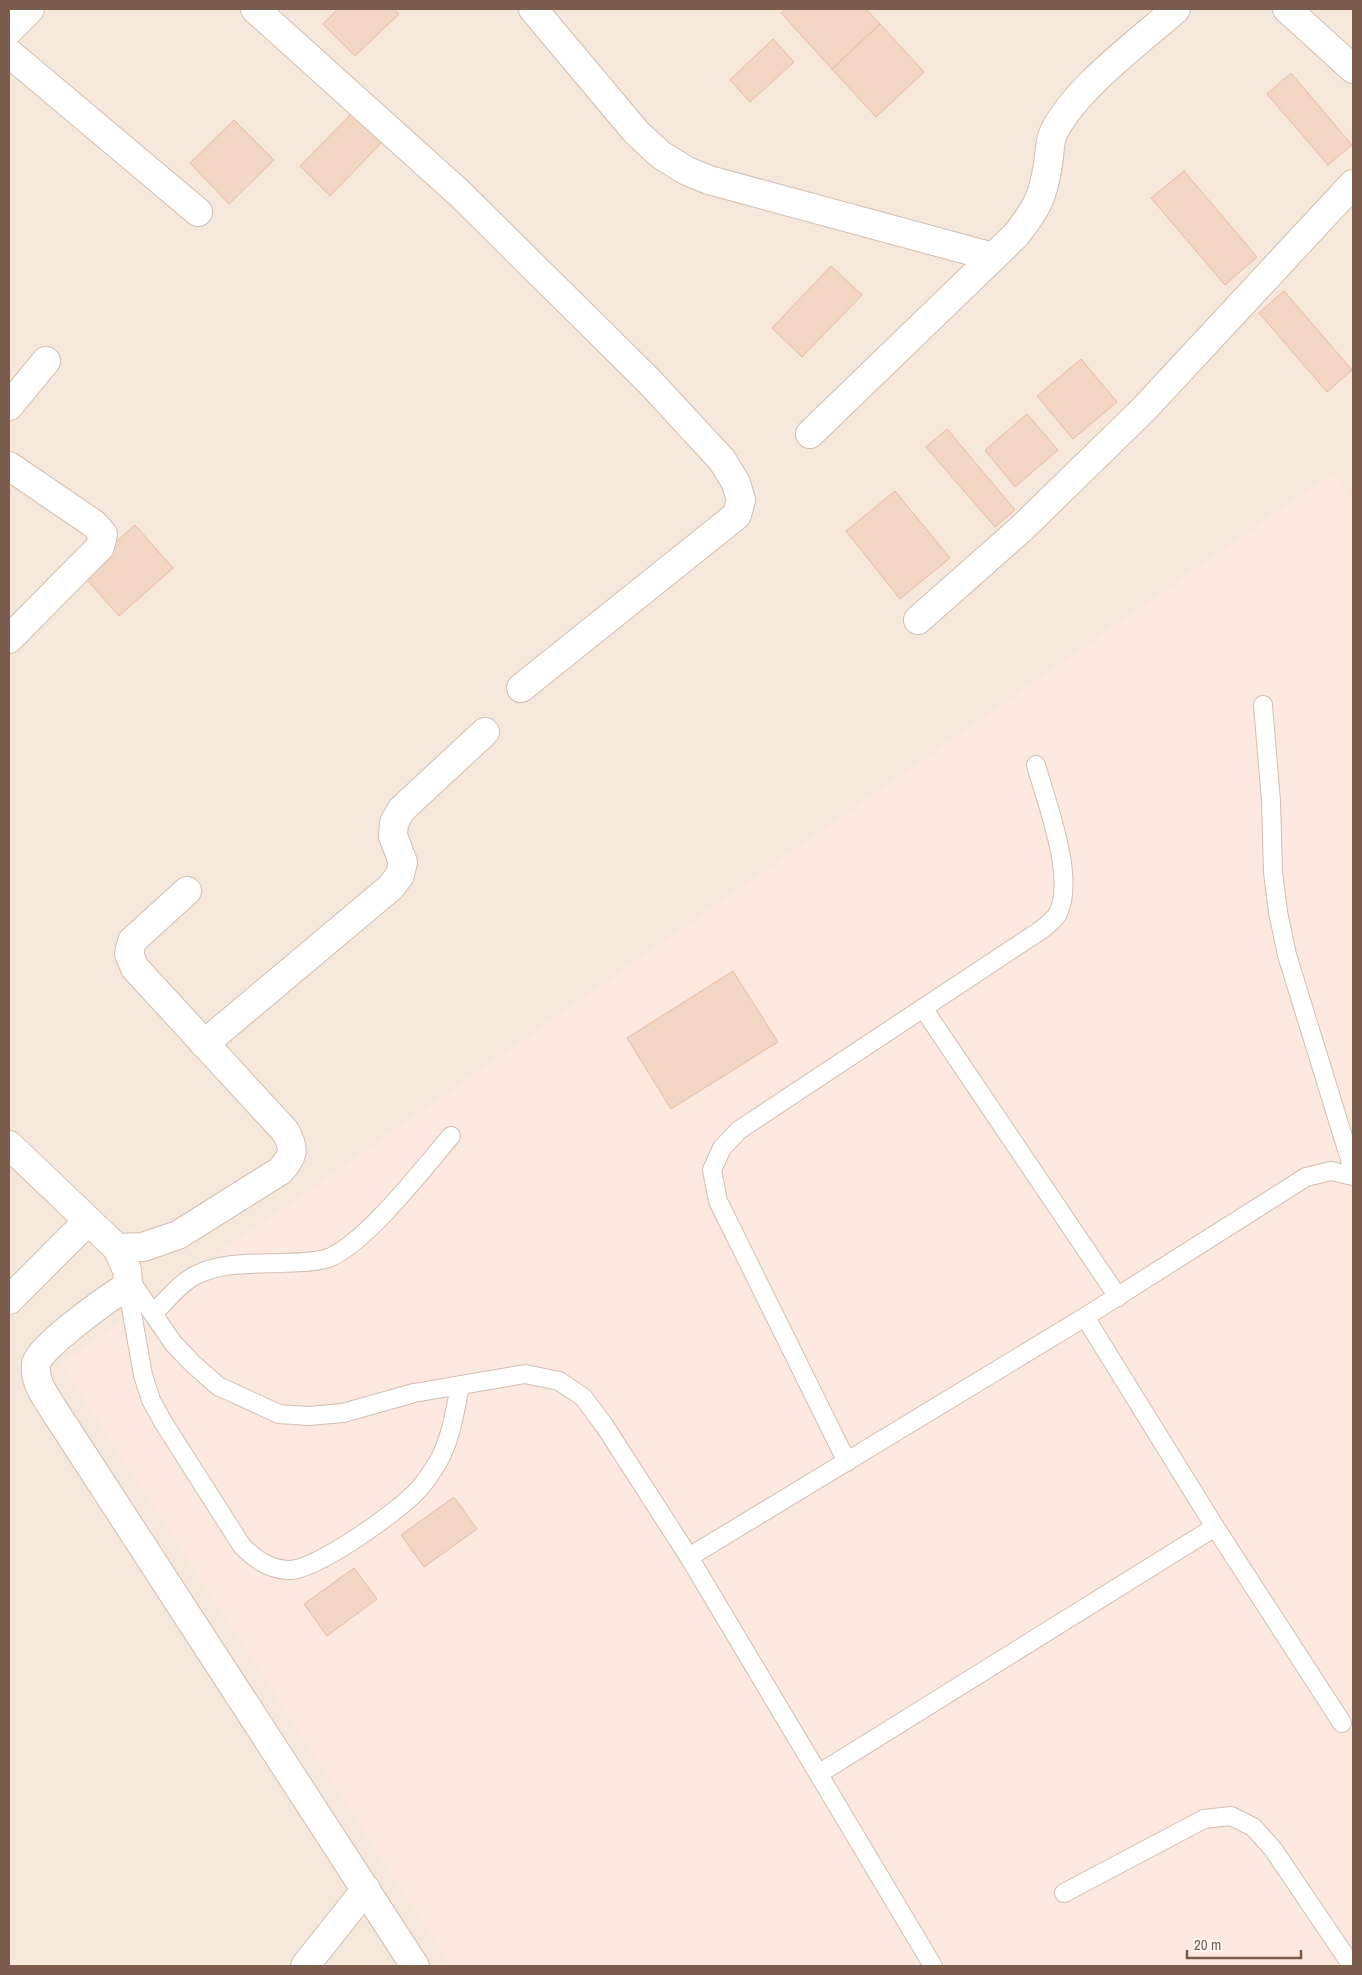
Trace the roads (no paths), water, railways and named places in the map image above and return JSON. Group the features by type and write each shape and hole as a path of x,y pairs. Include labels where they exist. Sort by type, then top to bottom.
{"street":[{"path":"9,30 30,9"},
{"path":"255,9 451,185 559,291 655,388 722,460 736,483 741,500 737,516 521,688"},
{"path":"533,9 637,133 661,155 687,171 710,180 993,258"},
{"path":"810,434 993,258 1035,212 1045,187 1052,136 1066,112 1084,92 1176,9"},
{"path":"1287,9 1353,69"},
{"path":"9,53 198,212"},
{"path":"918,620 1021,529 1144,409 1353,184"},
{"path":"9,406 46,361"},
{"path":"9,466 94,524 103,534 100,547 9,639"},
{"path":"204,1044 391,887 400,875 403,862 393,836 394,823 401,810 486,732"},
{"path":"117,1248 143,1247 178,1235 280,1171 291,1158 292,1143 285,1131 134,968 129,954 132,941 187,891"},
{"path":"9,1145 117,1248 127,1270 128,1282 48,1346 36,1362 37,1380 57,1416 415,1966"},
{"path":"9,1300 88,1221"},
{"path":"305,1966 366,1889"}],"lane":[{"path":"1263,705 1271,801 1273,872 1278,912 1287,955 1353,1169"},
{"path":"847,1462 718,1201 712,1170 722,1148 739,1130 1041,930 1057,915 1064,893 1063,864 1036,765"},
{"path":"923,1008 1118,1297"},
{"path":"154,1313 180,1286 204,1272 240,1265 310,1262 329,1258 345,1250 404,1190 452,1136"},
{"path":"690,1557 1085,1318 1306,1177 1331,1171 1353,1176"},
{"path":"460,1386 448,1438 439,1460 418,1490 405,1502 326,1558 306,1568 289,1570 269,1567 256,1559 242,1546 151,1400 143,1375 127,1285 128,1282 132,1283 173,1343 218,1386 279,1414 309,1416 343,1413 414,1393 525,1374 559,1381 583,1397 604,1425 690,1557 933,1966"},
{"path":"1085,1318 1215,1527 1342,1723"},
{"path":"820,1773 1215,1527"},
{"path":"1064,1893 1204,1819 1231,1816 1253,1827 1273,1849 1352,1966"}]}
